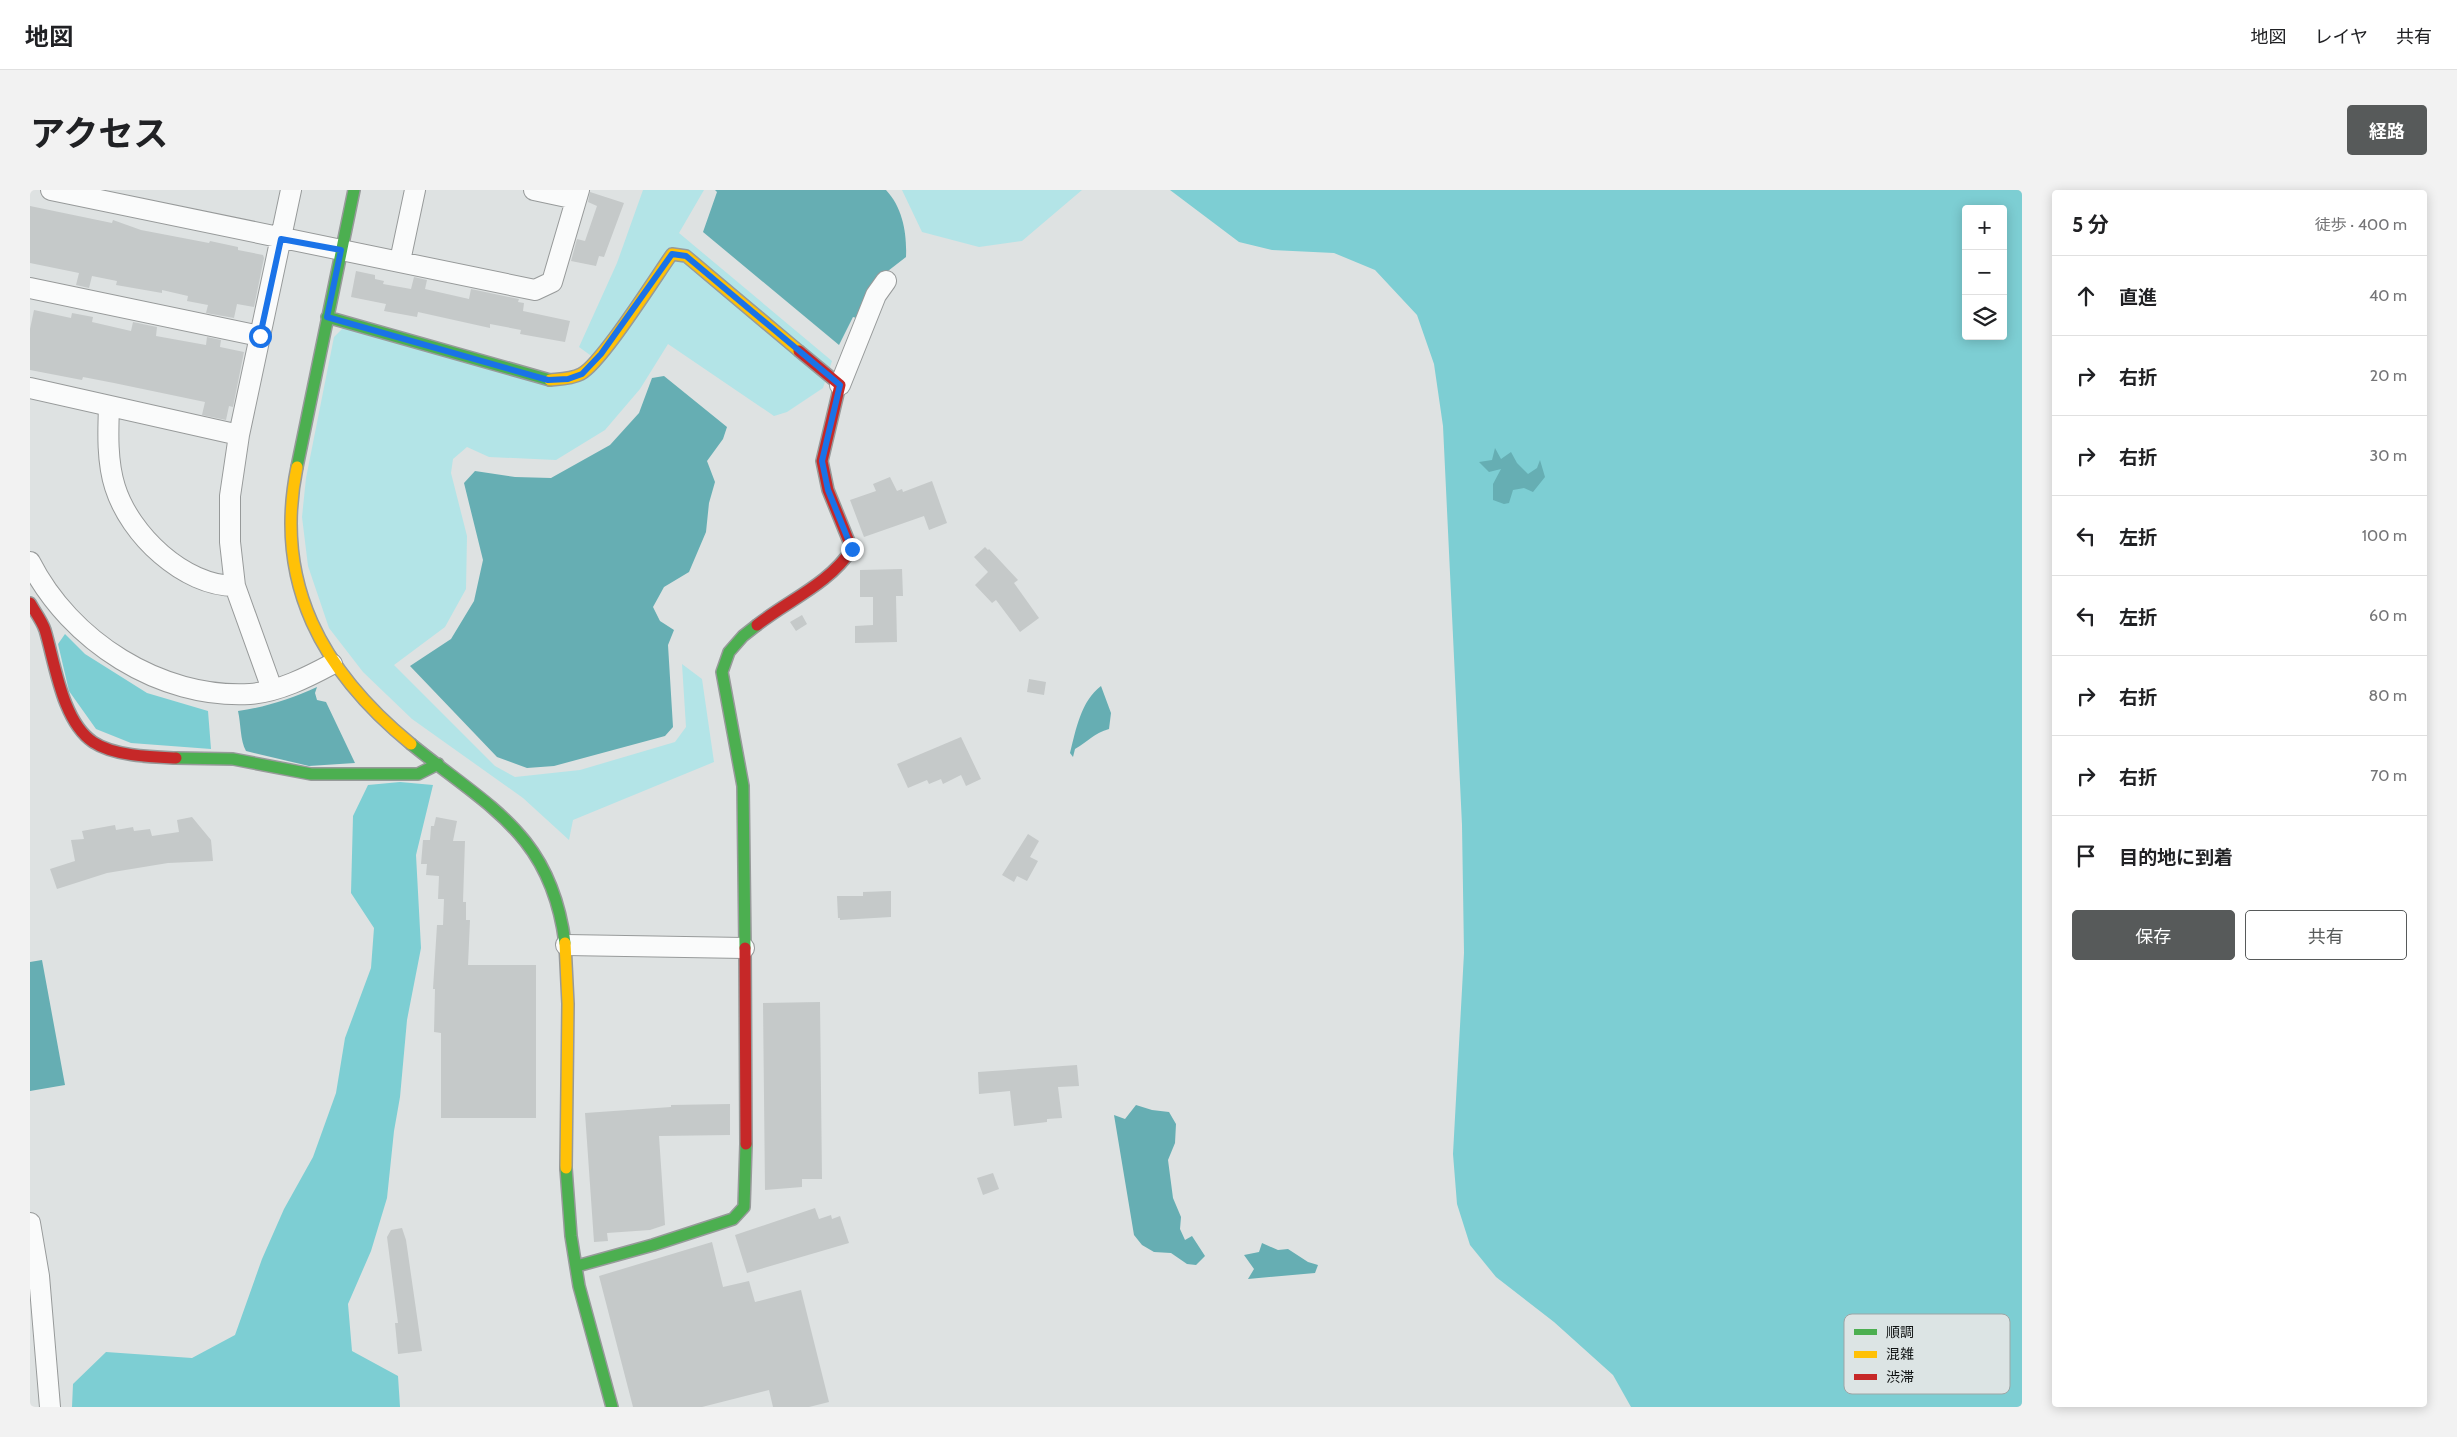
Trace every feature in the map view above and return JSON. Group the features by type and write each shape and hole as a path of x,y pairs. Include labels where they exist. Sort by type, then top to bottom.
{"street":[{"path":"51,190 535,290 552,282 578,195 534,190"},
{"path":"272,689 235,586 230,542 230,496 239,436 291,190"},
{"path":"354,190 293,485 291,532 296,579 311,624 332,664 362,700 392,729 496,807 527,838 548,876 563,921 566,945 568,991 566,1167 569,1217 582,1301 612,1407"},
{"path":"400,261 415,190"},
{"path":"327,317 548,380 568,379 582,374 601,354 672,254 686,256 840,385"},
{"path":"577,1266 652,1245 733,1219 744,1207 746,1194 744,820 742,776 726,707 722,670 734,644 758,624 815,588 848,558 852,549 828,490 822,461 840,385 876,295 886,281"},
{"path":"30,288 260,336"},
{"path":"30,388 239,436"},
{"path":"109,406 108,437 115,487 131,518 155,550 188,575 219,586 235,586"},
{"path":"30,562 64,612 98,644 131,666 174,684 209,694 252,694 272,689 312,674 332,664"},
{"path":"30,603 44,628 61,694 81,730 93,742 113,750 154,757 232,759 311,774 418,774 438,764"},
{"path":"566,945 744,948"},
{"path":"30,1223 39,1276 50,1407"}],"shaded area":[{"path":"643,190 704,190 679,233 832,361 823,388 787,412 774,416 668,344 640,389 605,430 556,460 489,457 467,447 453,459 451,473 467,536 466,589 445,627 394,665 495,766 515,777 580,770 675,742 686,727 682,664 702,679 714,762 573,820 569,840 523,798 412,719 363,672 329,628 308,566 302,517 306,478 334,337 344,327 551,385 601,363 579,347 617,263"},
{"path":"715,190 886,190 892,197 903,222 906,239 906,257 875,281 860,319 853,317 839,345 703,232 717,192"},
{"path":"902,190 1082,190 1022,241 979,247 922,232"},
{"path":"1170,190 2022,190 2022,1407 1631,1407 1613,1375 1554,1322 1496,1277 1470,1245 1457,1204 1453,1154 1464,953 1462,825 1443,426 1434,364 1417,315 1375,270 1334,253 1272,250 1239,242"},
{"path":"664,376 727,427 723,439 707,461 715,482 709,503 706,532 689,572 664,587 653,607 660,621 674,630 668,645 673,727 665,736 554,766 527,768 497,757 410,666 451,639 474,601 483,560 464,483 475,471 515,477 551,478 610,445 639,413 652,378"},
{"path":"1495,448 1501,459 1511,452 1517,463 1528,474 1537,468 1540,460 1545,477 1533,492 1524,488 1513,490 1509,503 1504,504 1493,500 1493,484 1501,469 1489,472 1479,462 1492,460"},
{"path":"65,634 85,654 147,693 208,711 211,749 131,743 96,729 69,691 58,644"},
{"path":"1101,686 1111,713 1109,729 1095,735 1075,749 1073,757 1070,753 1080,716 1089,699"},
{"path":"317,687 315,693 317,700 326,702 355,763 309,766 246,751 238,711 278,702"},
{"path":"400,782 433,785 416,855 421,948 407,1020 400,1097 394,1131 387,1198 371,1251 348,1304 352,1351 398,1376 400,1407 72,1407 73,1384 106,1352 192,1358 235,1335 262,1259 284,1209 313,1157 336,1093 345,1038 371,968 374,928 351,893 353,816 368,785"},
{"path":"42,960 65,1085 30,1091 30,962"},
{"path":"1136,1105 1152,1110 1169,1112 1176,1124 1175,1143 1168,1160 1173,1198 1181,1217 1180,1229 1185,1240 1192,1236 1205,1256 1196,1265 1187,1264 1171,1253 1154,1252 1142,1245 1134,1235 1114,1115 1125,1119"},
{"path":"1262,1243 1278,1250 1288,1249 1308,1262 1318,1265 1315,1273 1248,1279 1254,1269 1244,1255 1259,1252"}],"building":[{"path":"590,192 624,203 604,257 599,256 596,266 571,261 577,239 585,241 597,206 588,202"},
{"path":"30,206 112,223 113,220 141,230 209,243 210,241 238,247 238,250 263,255 254,307 237,304 234,318 206,313 208,305 187,301 188,296 162,290 162,293 116,285 117,281 92,276 89,288 76,285 79,273 30,263"},
{"path":"356,271 375,275 375,279 384,281 383,284 411,289 414,277 427,280 425,289 469,299 471,289 519,299 518,302 524,303 523,311 570,321 565,342 520,334 521,330 490,324 490,328 418,312 417,317 384,311 386,304 351,297"},
{"path":"34,310 71,318 72,313 93,317 92,322 131,331 133,322 157,327 156,336 206,345 207,337 221,340 220,347 244,352 233,407 229,406 226,420 202,415 205,402 83,377 82,380 30,370 30,329"},
{"path":"890,477 897,491 902,489 903,492 932,481 947,523 929,530 924,516 864,537 850,500 876,491 873,484"},
{"path":"985,547 1018,580 1014,583 1039,618 1020,632 996,600 992,603 975,585 988,572 974,557"},
{"path":"902,569 903,596 896,596 897,642 855,643 855,626 873,625 873,597 860,597 860,570"},
{"path":"802,615 807,624 796,631 790,622"},
{"path":"1029,679 1046,682 1044,695 1027,692"},
{"path":"961,737 981,779 966,786 961,775 943,784 941,779 929,784 927,780 908,788 897,764"},
{"path":"192,817 211,840 213,861 168,863 107,873 57,889 50,869 75,861 71,840 84,839 82,831 115,825 116,830 133,827 134,831 150,829 152,836 179,832 177,820"},
{"path":"436,817 457,821 453,841 465,841 463,902 466,902 466,920 470,920 468,965 536,965 536,1118 441,1118 441,1033 434,1032 435,989 433,989 437,925 443,925 444,899 438,899 439,876 426,875 427,864 421,864 423,840 430,840 431,826 434,826"},
{"path":"1028,834 1039,841 1030,857 1038,861 1027,881 1017,876 1014,882 1002,875"},
{"path":"891,891 891,917 840,920 838,918 837,896 863,896 863,892"},
{"path":"820,1002 822,1179 802,1179 802,1187 765,1190 763,1003"},
{"path":"1077,1065 1079,1086 1058,1087 1062,1118 1014,1126 1010,1091 979,1094 978,1072"},
{"path":"730,1104 730,1135 659,1136 665,1225 650,1230 607,1233 608,1241 594,1242 585,1113 671,1107 671,1105"},
{"path":"993,1173 999,1189 983,1195 977,1178"},
{"path":"815,1208 819,1219 831,1215 832,1219 840,1216 849,1243 747,1273 735,1235"},
{"path":"402,1228 406,1240 422,1351 398,1354 395,1323 398,1323 387,1237 391,1230"},
{"path":"712,1242 723,1287 749,1281 755,1302 801,1290 829,1402 809,1407 773,1407 769,1390 702,1407 633,1407 599,1276"}],"traffic: fast":[{"path":"297,467 354,190"},
{"path":"327,317 550,380"},
{"path":"745,948 743,786 722,672 729,652 743,636 757,625"},
{"path":"411,744 490,806 512,826 530,848 546,874 558,905 565,943"},
{"path":"176,758 233,759 311,774 418,774 438,764"},
{"path":"577,1266 653,1245 733,1219 744,1207 746,1144"},
{"path":"566,1168 571,1236 579,1286 612,1407"}],"traffic: slow":[{"path":"550,380 573,377 590,367 614,338 672,254 686,256 799,351"},
{"path":"297,467 291,510 292,550 299,587 312,622 330,656 353,687 380,716 411,744"},
{"path":"565,943 568,1004 566,1168"}],"traffic: jam":[{"path":"757,625 820,582 842,562 852,549 828,490 822,461 840,385 799,351"},
{"path":"30,603 45,630 61,690 67,706 82,733 102,747 122,753 176,758"},
{"path":"745,948 746,1144"}],"route":[{"path":"260,336 281,239 341,250 327,317 548,380 568,379 582,374 601,354 672,254 686,256 840,385 822,461 828,490 852,549"}]}
